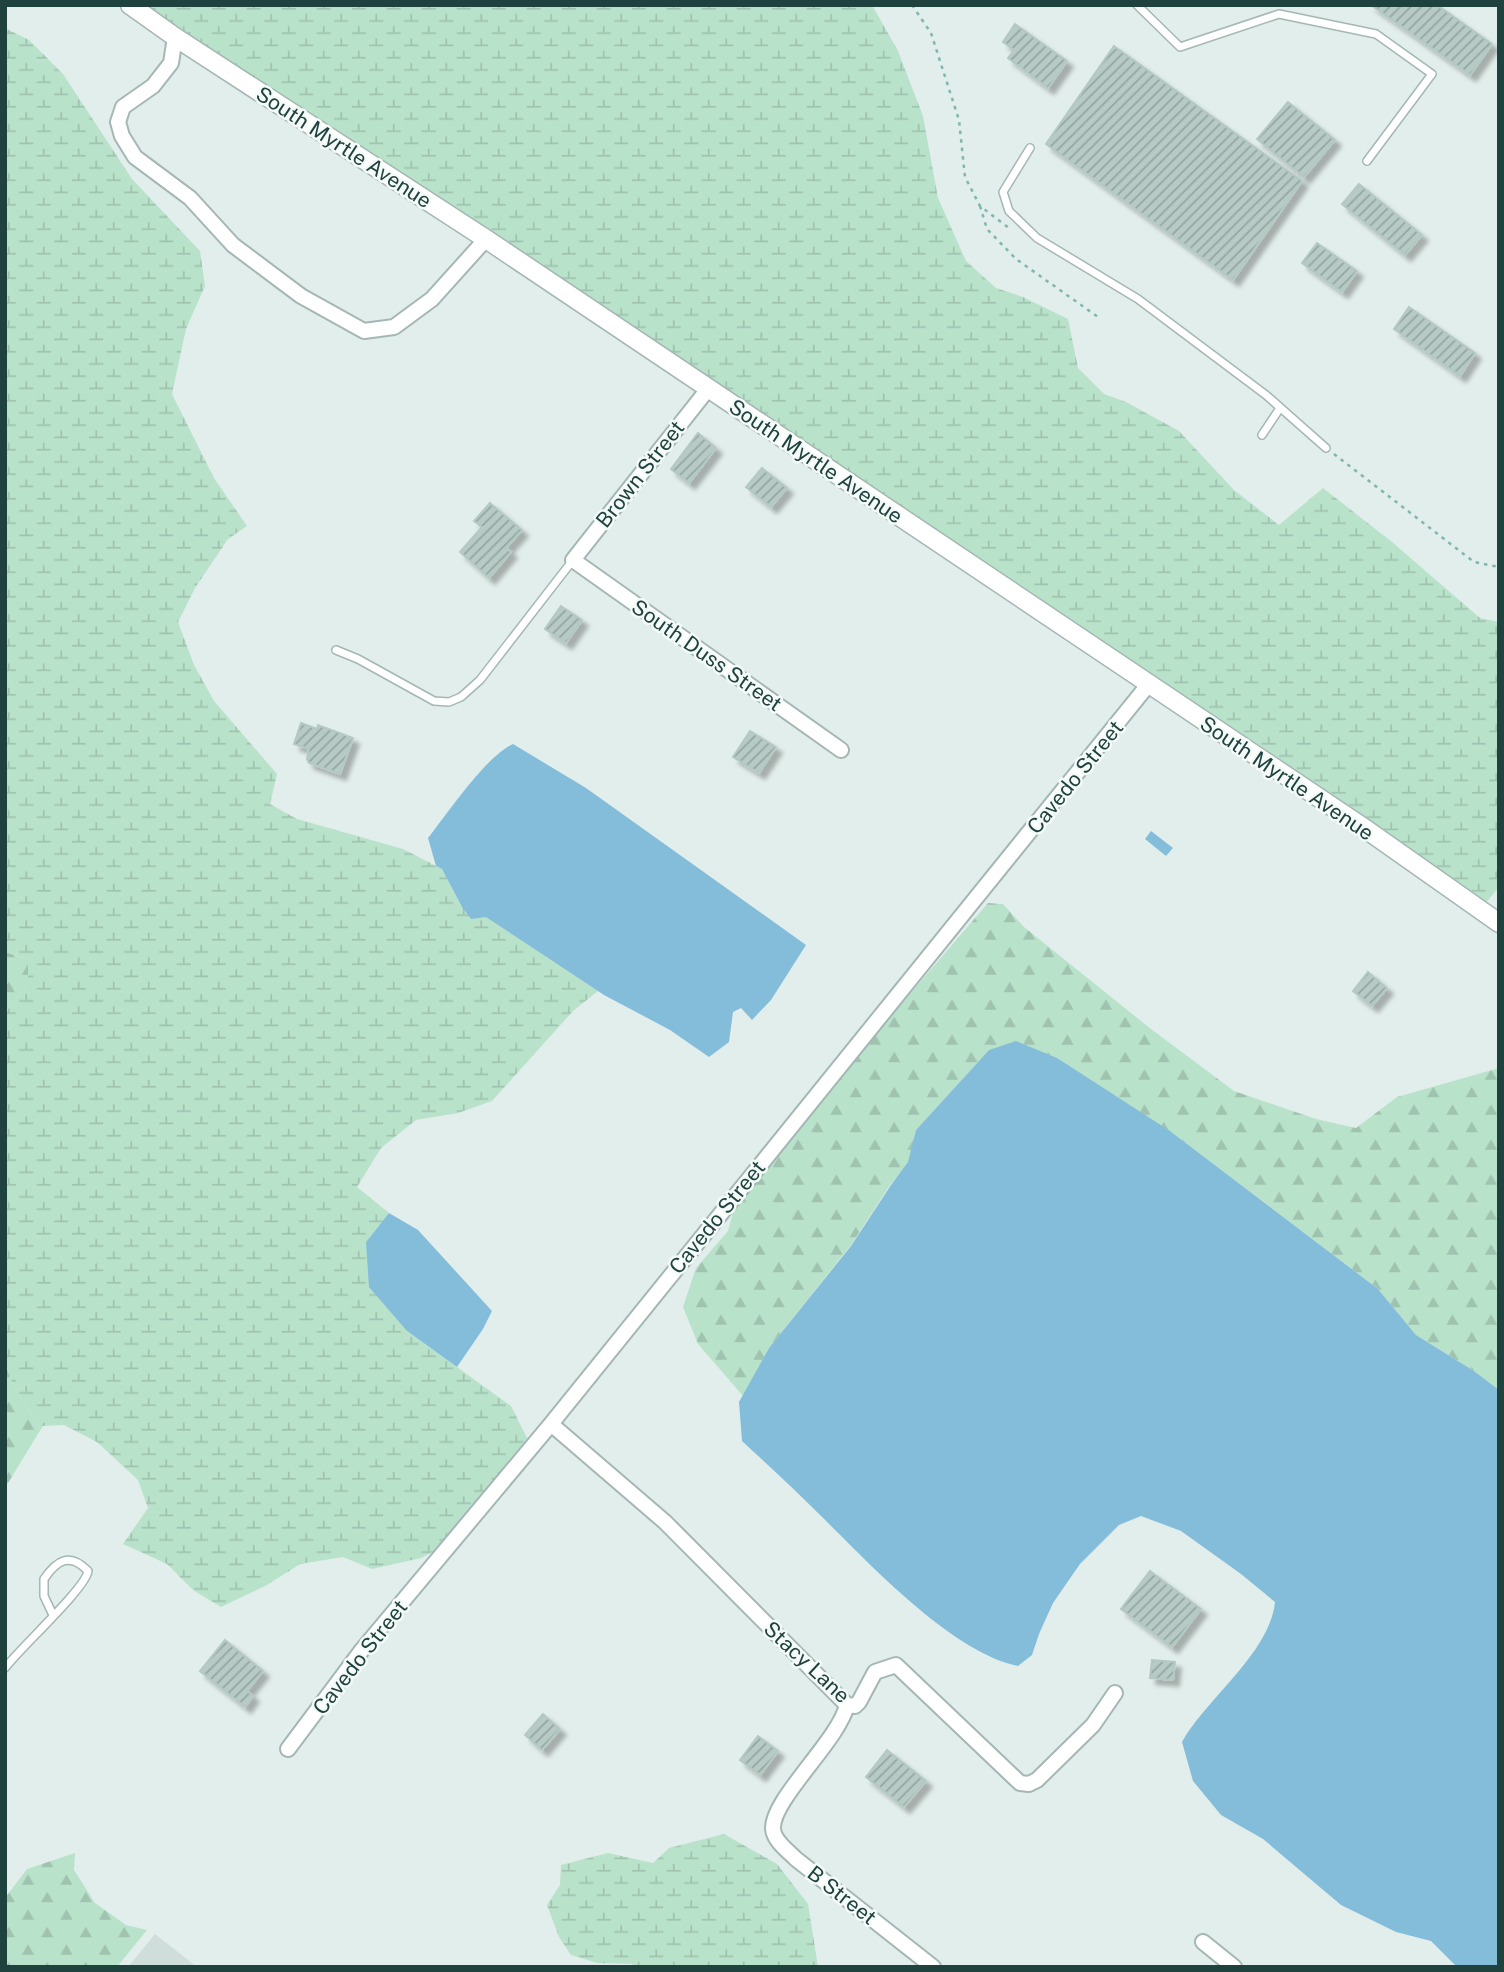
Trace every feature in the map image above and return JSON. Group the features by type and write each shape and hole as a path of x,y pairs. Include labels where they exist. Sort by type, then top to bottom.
{"street":[{"name":"South Myrtle Avenue","path":"130,5 486,239 1367,830 1499,923"},
{"path":"175,37 171,63 153,86 123,107 118,122 122,136 135,157 190,198 233,245 301,296 364,331 394,327 432,299 486,239"},
{"name":"Brown Street","path":"573,560 708,389"},
{"name":"South Duss Street","path":"573,560 841,750"},
{"name":"Cavedo Street","path":"288,1749 362,1650 551,1424 1148,685"},
{"name":"Stacy Lane","path":"551,1424 665,1522 847,1705 855,1706 859,1702 876,1672 896,1665 1020,1783 1025,1784 1037,1780 1093,1725 1115,1693"},
{"name":"B Street","path":"847,1705 839,1726 778,1810 773,1829 779,1842 796,1859 933,1967"},
{"path":"1203,1942 1234,1967"}],"lane":[{"path":"1138,5 1180,47 1279,14 1376,34 1432,74 1367,160"},
{"path":"1030,148 1003,192 1009,211 1037,238 1138,299 1280,408 1326,448"},
{"path":"1262,435 1280,408"},
{"path":"336,650 358,659 434,701 449,702 461,697 480,680 573,560"},
{"path":"5,1668 53,1615 88,1576 88,1571 76,1561 68,1560 57,1564 44,1579 44,1596 53,1615"}],"path":[{"path":"912,5 930,33 959,120 965,177 987,229 1016,259 1098,317"},
{"path":"979,206 1005,227 1037,238"},
{"path":"1326,448 1474,562 1499,567"}],"shaded area":[{"path":"155,1934 197,1967 128,1967"}],"green space":[{"path":"130,5 872,5 898,51 923,116 938,198 966,261 996,288 1023,297 1068,319 1078,368 1104,394 1126,402 1179,431 1234,490 1279,525 1323,488 1392,542 1480,618 1499,622 1499,887 1480,910"},
{"path":"5,28 29,40 63,74 132,179 200,251 205,286 186,329 172,394 214,478 247,526 228,539 195,588 178,622 194,665 214,701 277,774 270,804 297,819 403,849 442,869 462,907 486,916 598,991 573,1011 492,1101 458,1113 416,1120 381,1148 357,1187 389,1213 366,1242 407,1331 511,1406 527,1438 509,1489 459,1538 421,1558 372,1569 343,1557 300,1564 267,1585 221,1607 193,1590 167,1564 123,1544 148,1508 138,1480 97,1442 64,1425 43,1426 41,1429 13,1385 5,1364 5,1013 28,985 28,959 5,952"},
{"path":"988,903 1003,904 1024,927 1151,1029 1234,1091 1316,1119 1356,1128 1397,1097 1499,1068 1499,1390 1416,1335 1378,1289 1170,1131 989,1050 916,1130 909,1162 890,1185 851,1245 769,1348 743,1396 698,1344 683,1307 696,1268 728,1231 738,1194"},
{"path":"5,952 28,959 28,985 5,1013"},
{"path":"5,1364 13,1385 41,1429 5,1488"},
{"path":"724,1834 777,1864 808,1904 818,1967 633,1967 632,1964 597,1963 571,1955 559,1937 547,1905 560,1885 561,1865 608,1853 653,1863 669,1848"},
{"path":"75,1853 74,1870 95,1903 126,1925 147,1930 117,1967 5,1967 5,1898 27,1869"}],"water":[{"path":"513,744 586,788 806,945 771,1000 752,1020 741,1008 733,1012 729,1042 709,1057 670,1030 604,995 486,917 471,919 442,869 436,866 428,838 480,772 502,750"},
{"path":"1151,831 1173,848 1166,856 1145,839"},
{"path":"1016,1041 1057,1058 1170,1131 1378,1289 1416,1335 1499,1390 1499,1967 1457,1967 1431,1941 1396,1932 1341,1905 1263,1839 1221,1815 1193,1781 1182,1742 1262,1639 1271,1621 1275,1602 1181,1531 1141,1516 1119,1525 1080,1564 1053,1603 1032,1655 1018,1666 992,1657 966,1643 912,1603 742,1441 739,1402 769,1348 851,1246 908,1162 916,1130 989,1050"},
{"path":"389,1213 418,1230 492,1311 457,1367 407,1331 369,1287 366,1242"}],"building":[{"path":"1371,5 1437,5 1492,44 1470,75"},
{"path":"1015,24 1067,61 1048,88 1008,58 1014,50 1003,42"},
{"path":"1114,46 1302,181 1233,280 1046,144"},
{"path":"1288,102 1335,140 1304,177 1257,139"},
{"path":"1359,184 1422,235 1405,255 1342,204"},
{"path":"1317,243 1357,271 1342,292 1302,263"},
{"path":"1409,307 1475,353 1460,376 1394,329"},
{"path":"698,433 716,448 689,483 671,469"},
{"path":"762,468 787,488 771,507 746,487"},
{"path":"490,503 522,530 506,548 511,552 489,578 460,552 482,527 474,521"},
{"path":"561,606 582,620 566,643 545,629"},
{"path":"301,723 317,729 318,725 353,738 340,774 309,763 309,749 294,744"},
{"path":"750,731 776,747 759,773 733,757"},
{"path":"1368,972 1387,988 1372,1006 1353,991"},
{"path":"1150,1571 1201,1609 1172,1647 1121,1609"},
{"path":"225,1640 263,1671 247,1691 253,1696 245,1707 200,1671"},
{"path":"1152,1660 1175,1662 1173,1680 1150,1678"},
{"path":"543,1714 560,1729 542,1750 525,1735"},
{"path":"758,1736 778,1751 760,1775 740,1760"},
{"path":"887,1750 926,1781 904,1807 866,1777"}]}
